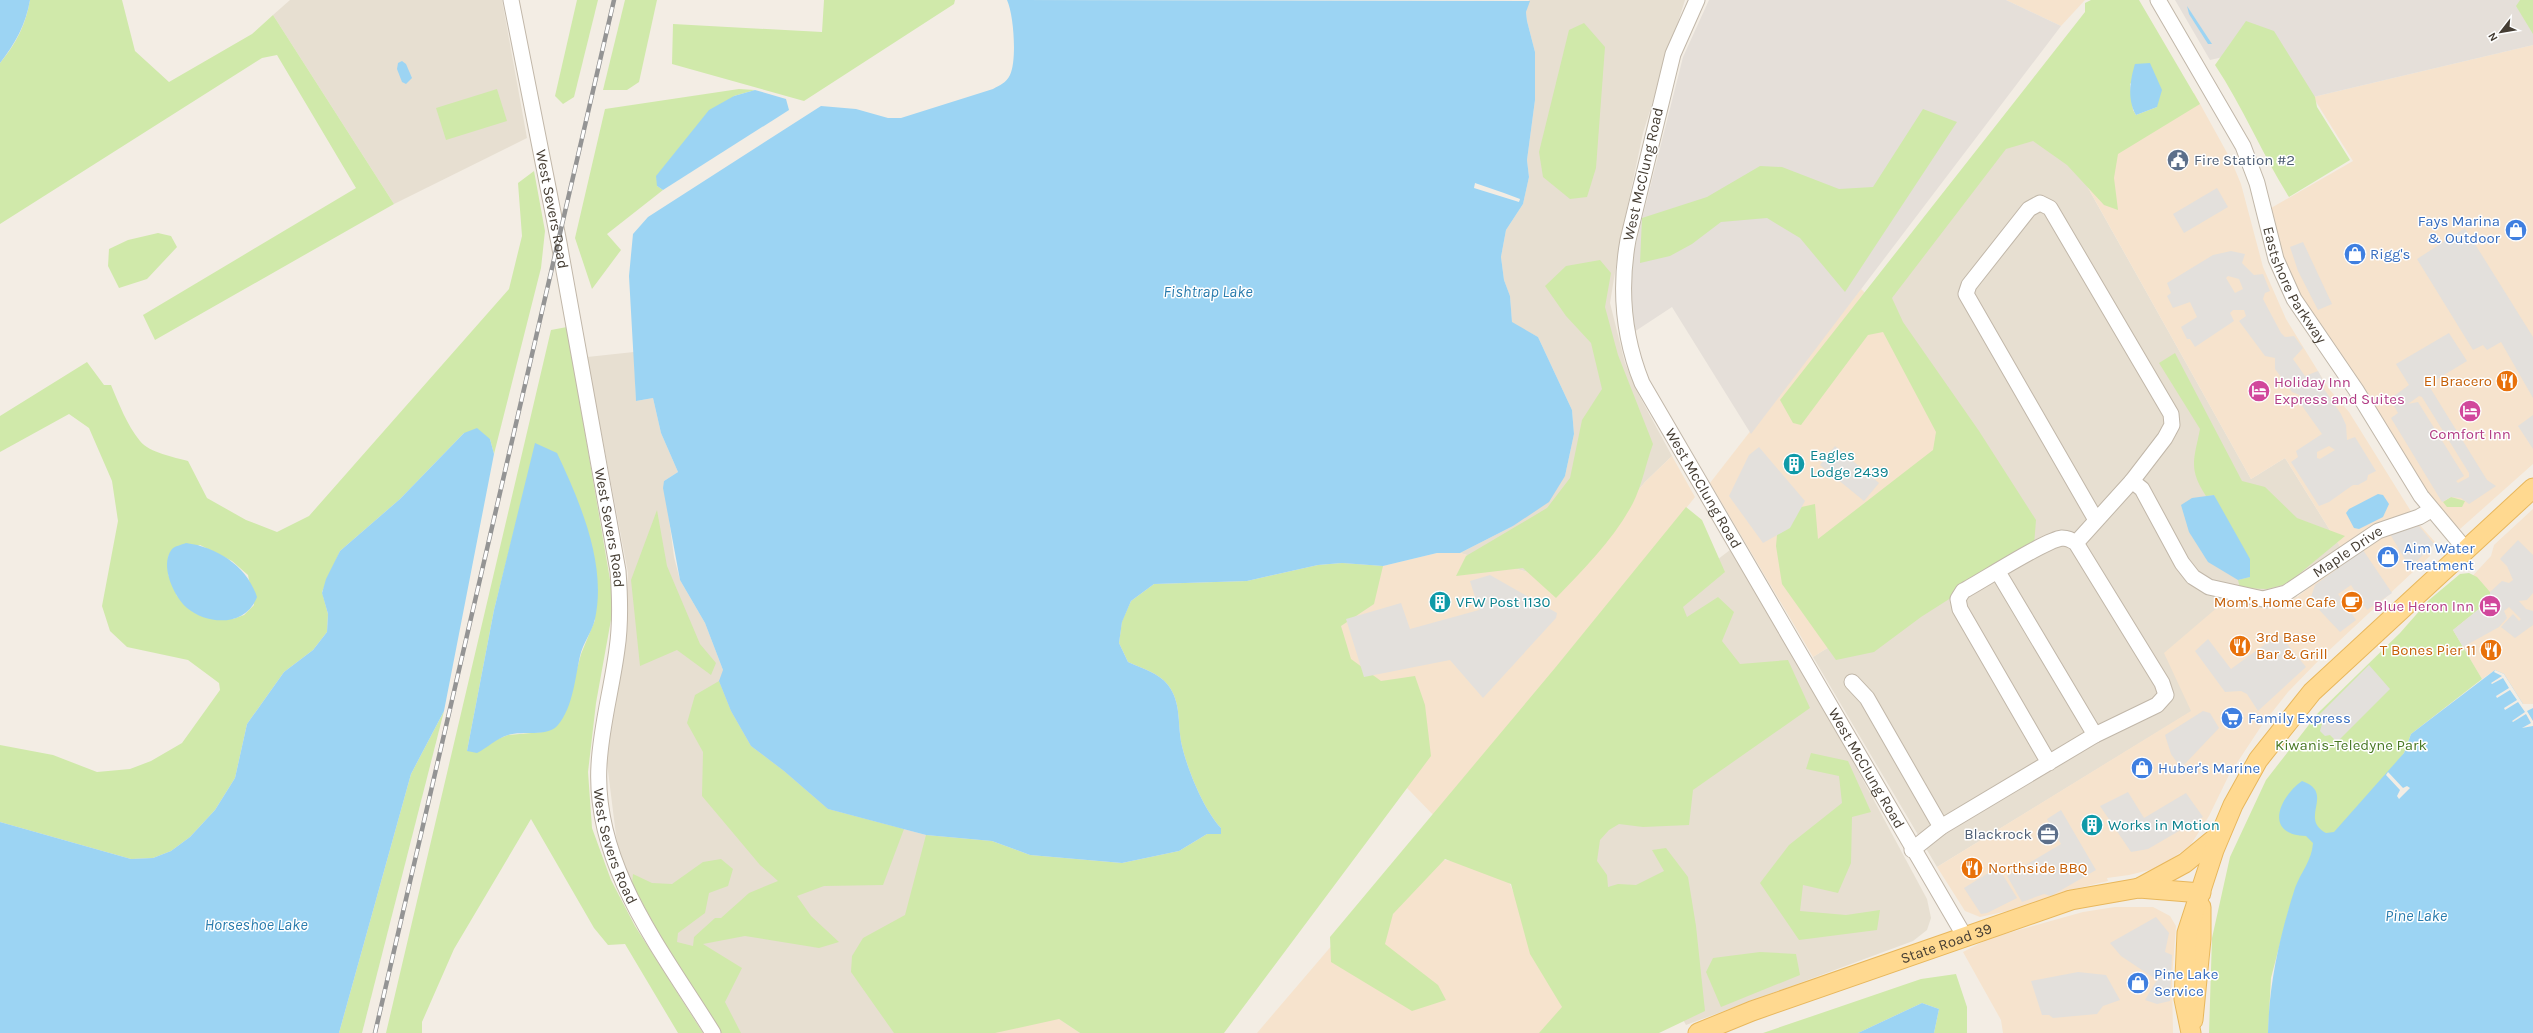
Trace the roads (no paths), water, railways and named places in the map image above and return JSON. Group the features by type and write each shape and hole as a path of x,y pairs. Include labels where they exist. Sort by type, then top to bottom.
{"main road":[{"path":"2191,1033 2196,1003 2202,939 2201,893 2221,833 2233,805 2258,760 2289,718 2350,655 2533,488"},
{"path":"2139,888 2185,863 2221,833"},
{"name":"State Road 39","path":"1698,1033 1752,1011 2071,900 2139,888 2201,893"}],"street":[{"name":"West Severs Road","path":"511,0 559,243 618,570 621,615 599,765 603,823 618,871 642,917 713,1033"},
{"name":"West McClung Road","path":"1697,0 1673,54 1628,240 1623,266 1623,290 1624,319 1629,347 1642,383 1851,740 1912,850 1965,937"},
{"name":"Eastshore Parkway","path":"2158,0 2243,146 2257,183 2276,259 2294,299 2356,390 2431,510 2466,550"},
{"path":"2076,543 2132,481 2165,438 2172,425 2171,414 2050,208 2040,204 2034,205 1969,285 1966,294 2096,520"},
{"name":"Maple Drive","path":"2132,481 2142,489 2178,556 2193,577 2209,587 2263,599 2286,593 2378,531 2419,517 2431,510"},
{"path":"1912,850 1941,827 2096,735 2157,705 2166,695 2162,683 2076,543 2068,539 2060,538 1963,591 1958,599 1960,609 2049,762"},
{"path":"1998,572 2096,735"},
{"path":"1852,682 1867,698 1941,827"}],"water":[{"path":"0,0 30,0 23,25 10,49 0,63"},
{"name":"Fishtrap Lake","path":"1007,0 1530,1 1526,12 1535,52 1535,100 1527,160 1529,177 1523,204 1506,230 1501,257 1504,280 1510,296 1512,322 1538,337 1572,410 1574,434 1565,476 1549,502 1513,526 1460,553 1437,553 1383,566 1342,563 1318,565 1247,581 1154,584 1131,601 1122,622 1119,643 1128,662 1160,677 1168,685 1172,692 1177,707 1182,746 1188,767 1197,790 1221,828 1221,834 1207,834 1179,851 1122,863 1030,855 992,841 926,835 828,809 784,771 751,746 731,711 719,681 723,670 705,623 680,580 663,488 664,481 678,472 661,433 653,398 636,401 629,276 633,234 648,217 821,106 856,109 888,118 901,118 993,89 1000,85 1007,80 1010,75 1014,49 1013,27"},
{"path":"2187,6 2212,44 2208,44 2189,14"},
{"path":"402,61 406,64 412,78 406,84 402,82 397,69 398,63"},
{"path":"2150,63 2162,90 2157,107 2136,115 2130,96 2133,70 2135,64"},
{"path":"755,90 786,99 789,110 663,190 657,186 656,176 709,110 734,96"},
{"name":"Horseshoe Lake","path":"477,428 490,439 494,454 444,711 411,774 339,1033 0,1033 0,822 131,859 153,858 171,851 190,837 215,810 235,778 247,724 284,672 313,650 327,632 328,614 322,593 326,579 340,551 400,499 464,433"},
{"path":"535,443 557,453 582,513 594,555 597,577 598,598 595,619 581,651 573,692 567,710 558,725 553,729 541,733 508,735 500,738 477,753 467,751 494,610"},
{"path":"2378,494 2383,495 2389,504 2383,517 2359,529 2354,528 2346,513 2349,509"},
{"path":"2214,495 2250,559 2250,577 2238,580 2208,562 2189,532 2181,505 2192,498"},
{"path":"186,543 209,549 229,560 238,567 246,576 257,597 252,607 236,618 226,620 206,618 187,608 173,589 167,563 168,556 172,549"},
{"name":"Pine Lake","path":"2495,670 2504,674 2523,704 2533,704 2533,1033 2268,1033 2273,978 2280,941 2297,882 2311,855 2313,843 2306,836 2293,834 2284,829 2280,823 2279,814 2287,797 2302,781 2312,786 2316,792 2317,799 2315,820 2318,827 2326,833 2334,832 2404,753 2411,734"},
{"path":"1922,1003 1939,1009 1934,1033 1858,1033"}],"railway":[{"path":"375,1033 614,0"}],"place":[{"name":"Fire Station #2","path":"2178,160"},
{"name":"Fays Marina & Outdoor","path":"2516,230"},
{"name":"Rigg's","path":"2355,254"},
{"name":"El Bracero","path":"2507,381"},
{"name":"Holiday Inn Express and Suites","path":"2259,391"},
{"name":"Comfort Inn","path":"2470,411"},
{"name":"Eagles Lodge 2439","path":"1794,464"},
{"name":"Aim Water Treatment","path":"2388,557"},
{"name":"VFW Post 1130","path":"1440,602"},
{"name":"Mom's Home Cafe","path":"2352,602"},
{"name":"Blue Heron Inn","path":"2490,606"},
{"name":"3rd Base Bar & Grill","path":"2240,646"},
{"name":"T Bones Pier 11","path":"2491,650"},
{"name":"Family Express","path":"2232,718"},
{"name":"Huber's Marine","path":"2142,768"},
{"name":"Works in Motion","path":"2092,825"},
{"name":"Blackrock","path":"2048,834"},
{"name":"Northside BBQ","path":"1972,868"},
{"name":"Pine Lake Service","path":"2138,983"}],"park label":[{"name":"Kiwanis-Teledyne Park","path":"2351,745"}]}
